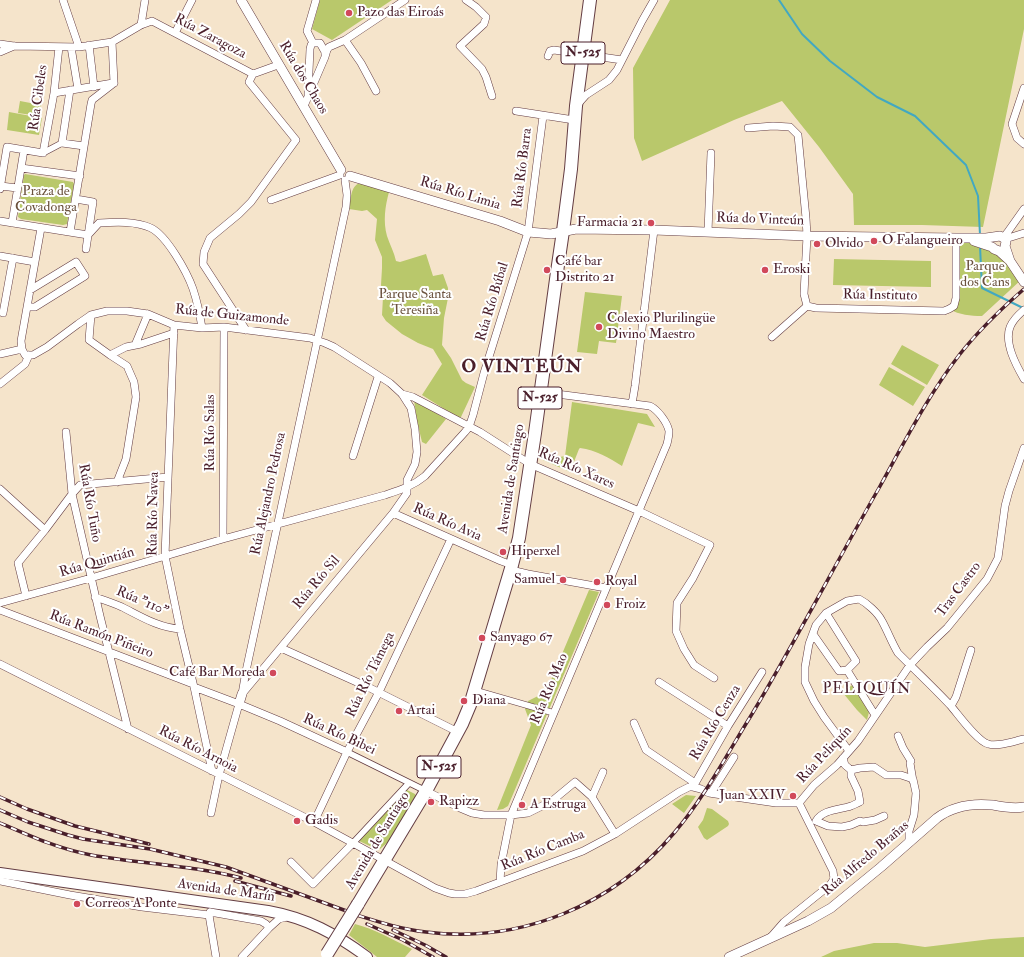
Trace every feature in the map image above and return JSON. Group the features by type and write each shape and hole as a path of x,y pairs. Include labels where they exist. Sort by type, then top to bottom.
{"highway":[{"name":"N-525","path":"576,106 590,0"},
{"name":"Avenida de Santiago","path":"325,955 358,904 426,791 458,732 468,710 512,567 519,538 541,392 571,169 576,106"}],"main road":[{"name":"Avenida de Marín","path":"2,877 71,883 210,910 276,913 290,916 330,932 367,957"}],"street":[{"path":"63,0 75,47 78,89"},
{"path":"140,25 145,0"},
{"path":"175,33 192,0"},
{"name":"Rúa dos Chaos","path":"241,0 344,175"},
{"path":"316,0 307,31 325,52 325,57"},
{"path":"304,106 329,46 345,40 405,0"},
{"path":"466,0 486,17 484,24 460,46 482,69 492,96"},
{"path":"576,106 586,95 609,80 617,70 654,0"},
{"name":"Rúa Zaragoza","path":"0,44 14,46 75,47 112,42 140,25 152,21 253,74 278,65"},
{"path":"345,40 361,63 376,91"},
{"path":"112,42 114,83"},
{"path":"308,96 311,45 317,43 334,45"},
{"path":"89,45 94,87"},
{"path":"0,52 14,46"},
{"name":"Rúa Cibeles","path":"43,153 54,93 59,46"},
{"path":"548,56 550,51 554,50 622,60"},
{"path":"246,330 203,264 204,252 210,238 251,202 296,140 249,82 253,74"},
{"path":"54,93 114,83"},
{"path":"70,232 92,100 114,83"},
{"path":"1024,88 1012,124 1017,138 1024,144"},
{"path":"62,143 70,90"},
{"path":"516,112 543,116"},
{"name":"Rúa Río Barra","path":"528,232 543,116 574,120"},
{"path":"748,128 773,126 790,127 798,135 807,236 804,294 807,306 772,337"},
{"path":"17,188 0,187 7,147 43,153 62,143 84,146"},
{"path":"12,223 24,150"},
{"path":"708,232 711,152"},
{"path":"21,168 80,176"},
{"path":"271,200 344,175"},
{"name":"Rúa Río Limia","path":"344,175 500,221 528,232 551,234 563,231"},
{"name":"Rúa Alejandro Pedrosa","path":"211,813 242,694 346,207 347,195 344,175"},
{"path":"76,199 93,202 86,249"},
{"path":"1000,243 1024,209"},
{"path":"0,221 88,235"},
{"path":"88,235 99,223 117,222 152,228 160,234 177,256 193,288 202,328"},
{"path":"0,384 25,364 29,355 25,354 22,349 21,341 41,228"},
{"name":"Rúa do Vinteún","path":"563,231 573,229 654,230 807,236 956,238 1000,243"},
{"path":"541,392 632,404 654,230"},
{"name":"Rúa Río Búbal","path":"469,427 484,373 528,232"},
{"path":"1000,243 1024,234"},
{"name":"Rúa Instituto","path":"807,306 816,308 882,310 944,311 949,309 954,306 956,298 956,238"},
{"path":"1000,243 1024,282"},
{"path":"0,256 35,262"},
{"path":"3,313 13,258"},
{"path":"27,307 35,307 84,276 76,262 30,290"},
{"path":"1024,310 1016,317 1009,328 1009,342 1015,363 1024,379"},
{"name":"Rúa de Guizamonde","path":"29,355 32,355 47,347 91,315 107,311 127,311 148,314 174,325 202,328 224,327 310,338 325,342 390,383 402,394"},
{"path":"136,345 148,314"},
{"path":"91,315 89,340 127,366 134,382 136,397 126,459 117,482"},
{"name":"Rúa Río Navea","path":"174,325 165,556 212,771"},
{"name":"Rúa Río Salas","path":"223,539 224,327"},
{"path":"110,355 126,347 174,333"},
{"path":"0,354 22,349"},
{"path":"353,456 378,376"},
{"name":"Rúa Río Xares","path":"402,394 413,397 469,427 530,464 639,511 710,545 693,578 677,603 676,631 694,665 714,678"},
{"name":"Rúa Río Sil","path":"242,694 393,513 407,493 407,484 417,452 411,408 402,394"},
{"name":"Rúa Río Mao","path":"500,882 501,865 511,815 667,444 669,431 662,418 654,408 645,405 632,404"},
{"path":"407,484 420,481 430,472 469,427"},
{"name":"Rúa Río Tuño","path":"66,432 72,494 108,651 128,729"},
{"name":"Tras Castro","path":"910,665 947,628 986,579 998,558 1005,506 1024,448"},
{"path":"26,596 18,563 80,485 168,477"},
{"name":"Rúa Quintián","path":"0,603 223,539 385,495 407,484"},
{"path":"0,488 45,530"},
{"name":"Rúa Río Avia","path":"393,513 528,574 606,588"},
{"name":"Rúa Río Támega","path":"314,822 347,752 379,692 451,539"},
{"name":"Rúa \"110\"","path":"96,597 149,620 171,628 180,629"},
{"path":"849,751 814,701 805,682 805,667 809,644 816,625 826,613 847,601 859,599 866,603 882,619 898,653 951,706 976,735 987,744 1010,742 1024,738"},
{"name":"Rúa Ramón Piñeiro","path":"0,610 108,651 239,704"},
{"path":"813,634 839,671 847,670 856,661 826,613"},
{"path":"281,648 379,692 458,732"},
{"path":"951,706 956,697 971,650"},
{"name":"Rúa Río Arnoia","path":"0,664 314,822 384,860"},
{"name":"Rúa Peliquín","path":"799,803 814,785 837,765 858,741 910,665"},
{"path":"847,670 875,715"},
{"name":"Rúa Río Cenza","path":"694,785 728,726 762,672"},
{"path":"245,676 254,680"},
{"path":"660,682 728,726"},
{"path":"474,690 554,713"},
{"name":"Rúa Río Bibei","path":"239,704 347,752 426,791"},
{"path":"634,723 646,750 694,785 708,792 776,803 799,803 833,871 834,878 830,885 784,922 770,938"},
{"path":"898,736 903,748 912,761 910,763 916,793 914,815 909,831 909,843"},
{"path":"708,792 734,757"},
{"path":"816,821 819,816 852,806 860,802 858,790 851,776 851,770 845,764 843,758"},
{"path":"851,770 874,767 886,775 901,775 913,780"},
{"path":"592,797 603,772"},
{"path":"426,791 472,813 484,815 511,815 528,813 552,801 575,782 592,797 615,834"},
{"path":"291,862 313,884 409,783"},
{"name":"Rúa Río Camba","path":"384,860 428,885 448,893 465,894 583,851 615,834 679,792 694,785"},
{"name":"Rúa Alfredo Brañas","path":"729,957 808,921 831,908 942,814 953,808 978,804 1013,808 1024,807"},
{"path":"808,822 816,821 828,826 842,827 860,821 875,820 884,816"},
{"name":"Avenida de Marín","path":"2,877 70,895 142,907 210,910 261,921 269,928"},
{"path":"70,895 71,883"},
{"path":"210,910 216,957"},
{"path":"242,957 279,919 290,916"}],"green space":[{"path":"320,0 392,0 332,40 312,29"},
{"path":"670,0 1024,0 1024,29 983,227 854,225 853,194 819,147 782,101 734,120 642,161 634,138 633,68"},
{"path":"20,101 41,105 39,116 18,113"},
{"path":"9,112 42,118 39,135 7,130"},
{"name":"Praza de Covadonga","path":"25,174 73,182 74,184 67,224 63,225 21,219 18,217"},
{"name":"Parque Santa Teresiña","path":"360,183 389,192 385,225 387,236 396,261 400,262 426,254 433,276 443,274 448,288 448,298 444,318 442,345 451,358 462,380 475,387 461,417 457,417 422,395 442,364 433,349 402,334 386,321 382,315 382,257 375,240 377,219 367,210 362,211 349,209 354,187"},
{"name":"Parque dos Cans","path":"956,238 995,249 1022,279 982,316 965,315 949,309 954,306"},
{"path":"834,259 931,261 931,287 833,285"},
{"path":"585,292 622,296 616,343 599,341 597,354 577,352"},
{"path":"902,345 939,365 927,385 891,364"},
{"path":"889,367 925,387 913,406 879,385"},
{"path":"414,400 446,419 426,444 422,442"},
{"path":"572,402 647,414 655,427 638,423 622,466 597,452 580,448 570,472 543,460 565,456"},
{"path":"589,590 599,592 508,806 497,810 531,725 525,709 528,701 546,692"},
{"path":"852,685 869,712 867,720 843,693"},
{"path":"405,789 416,796 388,842 380,849 357,840"},
{"path":"686,795 696,796 684,813 672,804"},
{"path":"707,808 712,809 728,821 729,824 707,840 704,838 698,827 703,820"},
{"path":"355,924 377,932 412,949 405,957 377,957 349,935"},
{"path":"1024,937 1024,957 821,957 834,951 874,943 897,943 925,947 991,939"}],"waterway":[{"path":"779,0 802,34 830,61 877,97 915,116 966,165 978,196 980,235"},
{"path":"980,246 982,288 1023,308"}],"railway":[{"path":"347,912 416,931 461,934 496,932 530,925 563,914 594,899 623,881 650,858 674,833 696,805 715,775 800,630 937,386 960,354 975,337 1024,289"},
{"path":"0,797 27,809 75,826 149,844"},
{"path":"0,810 28,822 83,839 150,849 226,867 352,913"},
{"path":"0,823 45,842 91,855 185,867 241,878"},
{"path":"235,881 291,896"},
{"path":"367,924 403,940 433,957"},
{"path":"393,930 446,957"}],"place":[{"name":"Pazo das Eiroás","path":"349,13"},
{"name":"Farmacia 21","path":"651,223"},
{"name":"O Falangueiro","path":"874,241"},
{"name":"Olvido","path":"817,244"},
{"name":"Café bar Distrito 21","path":"547,270"},
{"name":"Eroski","path":"765,270"},
{"name":"Colexio Plurilingüe Divino Maestro","path":"599,327"},
{"name":"Hiperxel","path":"503,552"},
{"name":"Samuel","path":"563,580"},
{"name":"Royal","path":"597,582"},
{"name":"Froiz","path":"607,605"},
{"name":"Sanyago 67","path":"482,638"},
{"name":"Café Bar Moreda","path":"273,673"},
{"name":"Diana","path":"464,701"},
{"name":"Artai","path":"399,711"},
{"name":"Juan XXIV","path":"793,796"},
{"name":"Rapizz","path":"431,802"},
{"name":"A Estruga","path":"522,805"},
{"name":"Gadis","path":"297,821"},
{"name":"Correos A Ponte","path":"77,904"}],"district":[{"name":"O VINTEÚN","path":"522,368"},
{"name":"PELIQUÍN","path":"867,690"}]}
